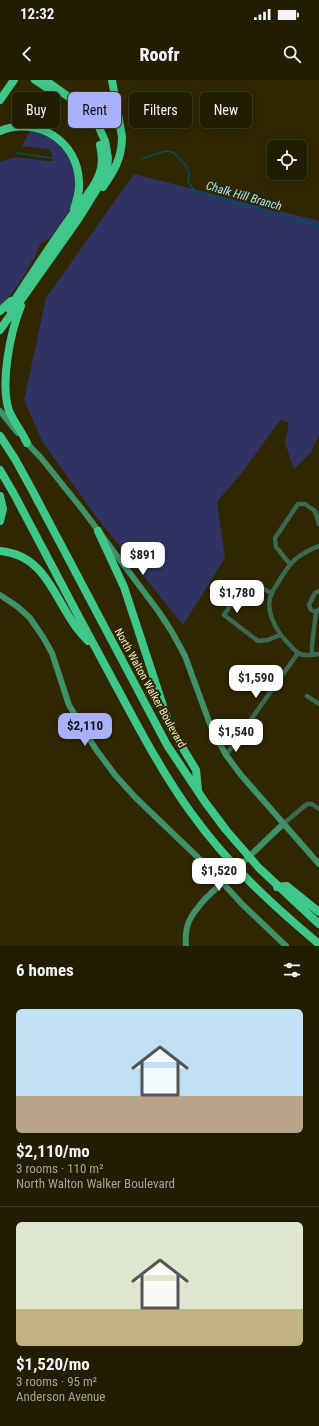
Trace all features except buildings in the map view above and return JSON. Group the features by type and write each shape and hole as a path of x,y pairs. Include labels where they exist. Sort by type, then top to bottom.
{"highway":[{"path":"0,100 14,80"},
{"path":"35,80 68,100"},
{"path":"45,80 68,98"},
{"path":"76,216 113,173 121,155 122,137 112,80"},
{"path":"0,131 14,126 31,126 48,132 64,144 73,157 80,183 76,216"},
{"path":"0,322 21,296 76,216 97,180 101,169 102,154 99,139 94,128"},
{"path":"0,311 21,296"},
{"path":"0,330 21,296"},
{"path":"21,296 11,335 4,393 9,412 27,443"},
{"name":"North Walton Walker Boulevard","path":"0,436 31,488 167,745 198,792 226,830 259,868 319,924"},
{"path":"0,470 158,762 192,814 216,845 243,875 288,918 319,944"},
{"path":"0,496 3,509 0,521"},
{"path":"98,531 124,587 170,727 196,770 198,792"},
{"path":"0,551 16,554 36,565 56,594 75,627 98,652"},
{"path":"277,886 287,886 319,912"}],"main road":[{"path":"0,411 63,484 159,612 185,656 211,727 226,755 241,775 319,864"},
{"path":"0,595 26,614 43,637 52,653 69,705 95,748 115,776 209,868 242,904 286,946"},
{"path":"186,946 186,932 188,923 205,899 283,824"}],"street":[{"path":"290,564 276,547 275,538 298,504 305,504 315,511 319,524"},
{"path":"319,546 301,554 290,564 271,593 269,605 273,623 280,635 298,653 312,655 319,654"},
{"path":"271,593 256,585 247,583 224,615 258,641 268,640 280,635"},
{"path":"312,655 312,645 318,610 311,610 309,605 315,593 319,592"},
{"path":"226,755 298,653"},
{"path":"307,696 319,704"},
{"path":"283,824 307,804 312,804 319,809"}],"shaded area":[{"path":"30,131 43,135 54,141 70,158 76,182 75,194 71,207 55,232 50,238 42,242 39,246 35,257 22,279 10,296 0,306 0,162 15,157 53,161 52,154 49,149 22,146"},
{"path":"134,174 319,221 319,435 311,453 294,469 285,443 289,423 281,419 244,470 217,502 225,558 183,625 98,519 42,441 24,400 46,298"}],"waterway":[{"name":"Chalk Hill Branch","path":"141,159 165,151 173,152 186,166 189,173 188,182 196,192 319,226"},
{"name":"Chalk Hill Branch","path":"17,153 52,158"}]}
